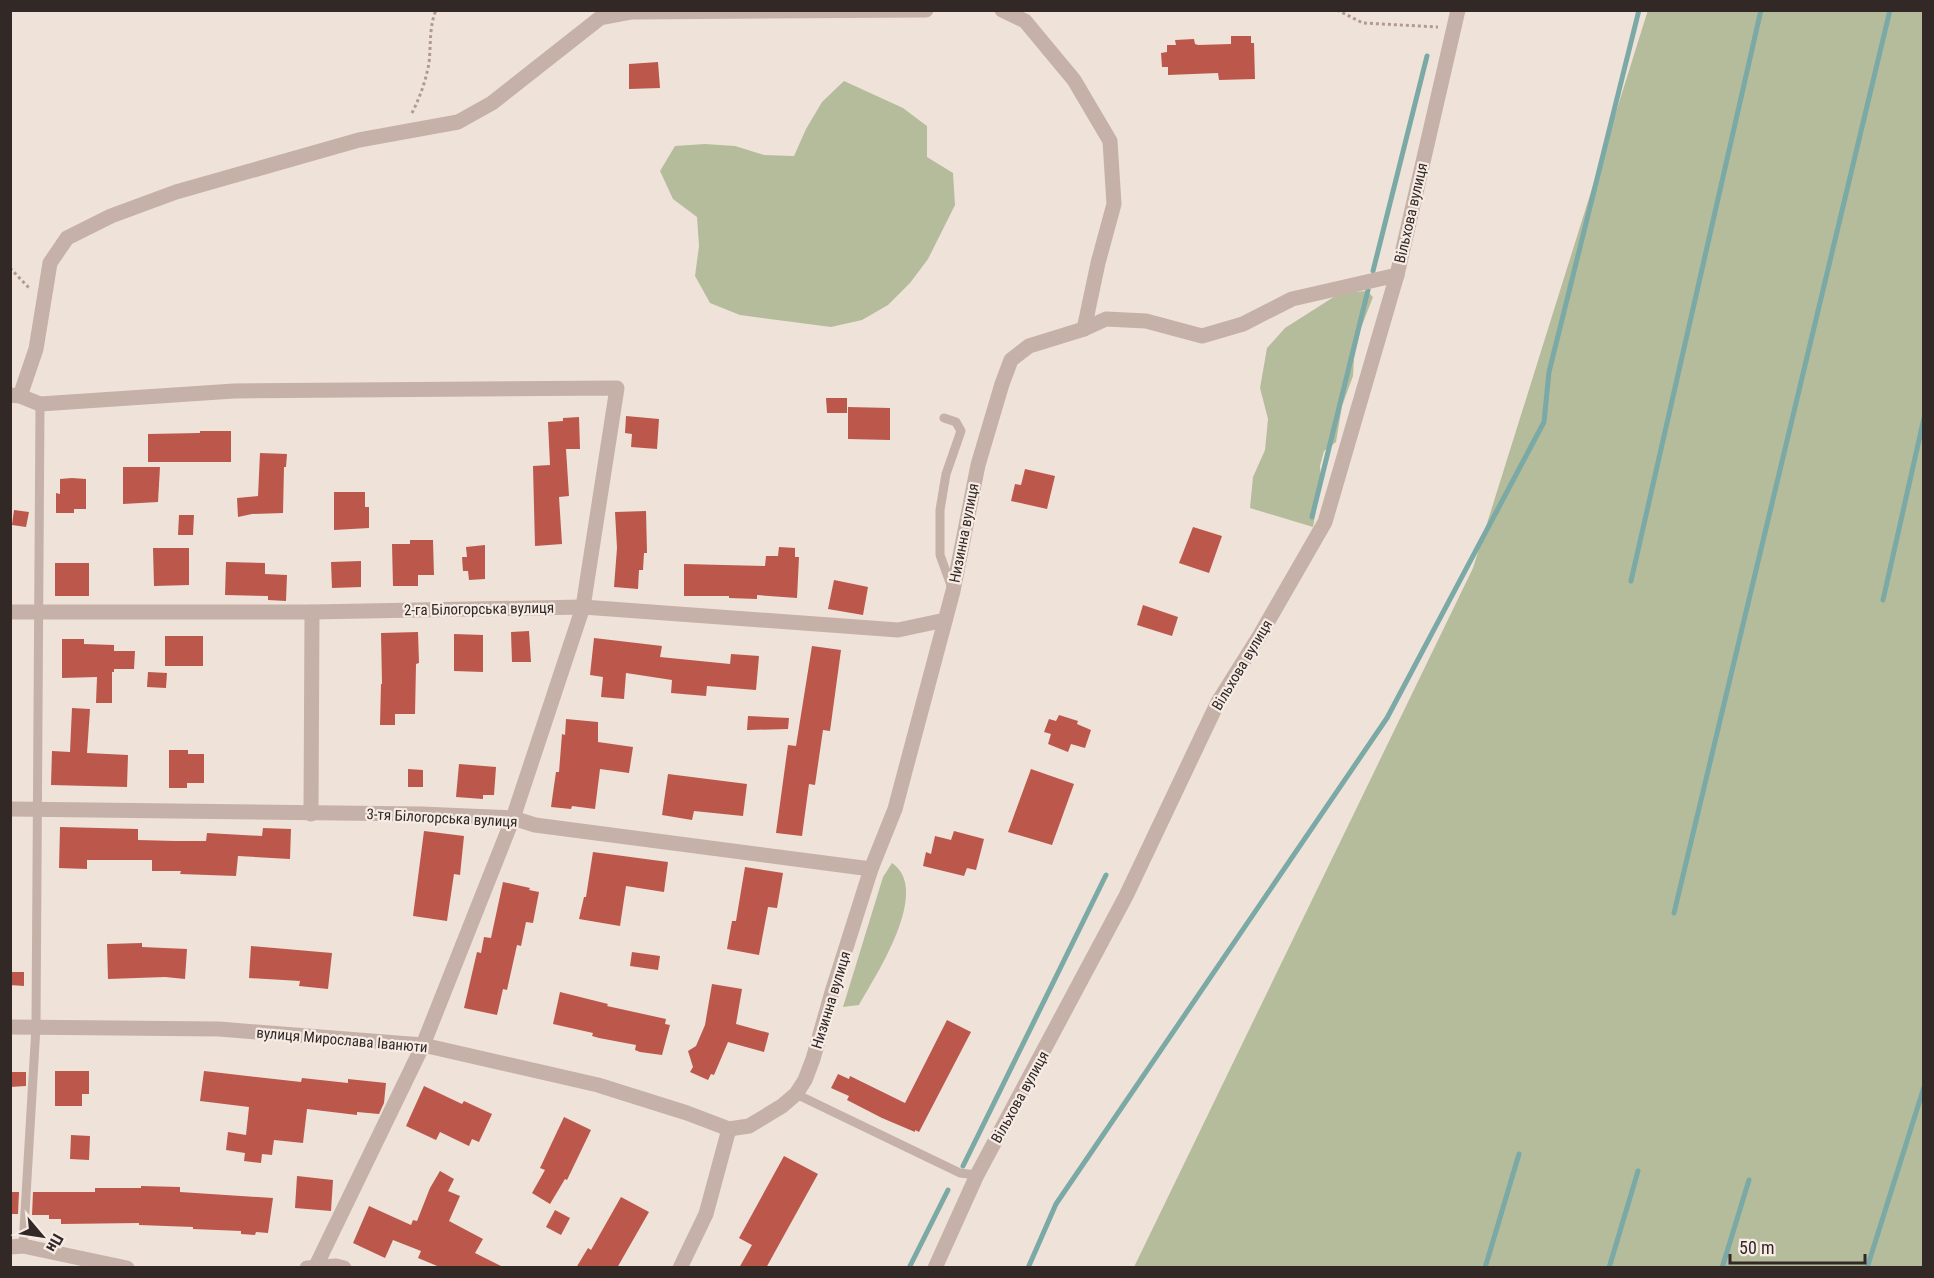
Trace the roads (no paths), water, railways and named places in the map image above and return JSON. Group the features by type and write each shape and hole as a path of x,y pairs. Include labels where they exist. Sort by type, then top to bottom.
{"street":[{"path":"344,1268 312,1267 423,1045 513,818 583,607 617,388 234,391 40,404 15,395 36,349 50,263 67,238 111,216 176,192 359,140 458,122 492,103 600,18 632,12 926,10"},
{"path":"1002,10 1025,21 1074,80 1110,141 1114,204 1084,329"},
{"name":"Вільхова вулиця","path":"935,1268 977,1175 1126,896 1218,702 1260,635 1325,522 1397,275 1458,10"},
{"name":"Низинна вулиця","path":"796,1094 813,1059 871,869 895,809 953,591 978,465 1011,360 1029,346 1084,329 1106,319 1146,321 1202,336 1242,324 1292,299 1397,275"},
{"name":"2-га Білогорська вулиця","path":"10,612 312,612 583,607 898,630 945,620"},
{"path":"311,813 312,612"},
{"name":"3-тя Білогорська вулиця","path":"10,809 421,814 513,818 535,825 871,869"},
{"name":"вулиця Мирослава Іванюти","path":"10,1027 219,1029 423,1045 598,1085 729,1129"},
{"path":"680,1268 706,1214 729,1129 748,1126 782,1106 796,1094"},
{"path":"17,1246 127,1268"}],"lane":[{"path":"17,1246 36,1027 40,404"},
{"path":"944,418 956,422 961,431 944,482 939,532 940,555 953,591"},
{"path":"796,1094 960,1173 977,1175"}],"waterway":[{"path":"1028,1268 1056,1204 1387,718 1544,422 1549,372 1639,10"},
{"path":"1631,581 1761,10"},
{"path":"1674,913 1890,10"},
{"path":"1373,271 1427,56"},
{"path":"1312,517 1368,290"},
{"path":"1883,600 1924,418"},
{"path":"963,1166 1106,875"},
{"path":"1867,1268 1924,1087"},
{"path":"1485,1268 1519,1154"},
{"path":"1609,1268 1638,1171"},
{"path":"1722,1268 1749,1180"},
{"path":"909,1268 948,1190"}]}
